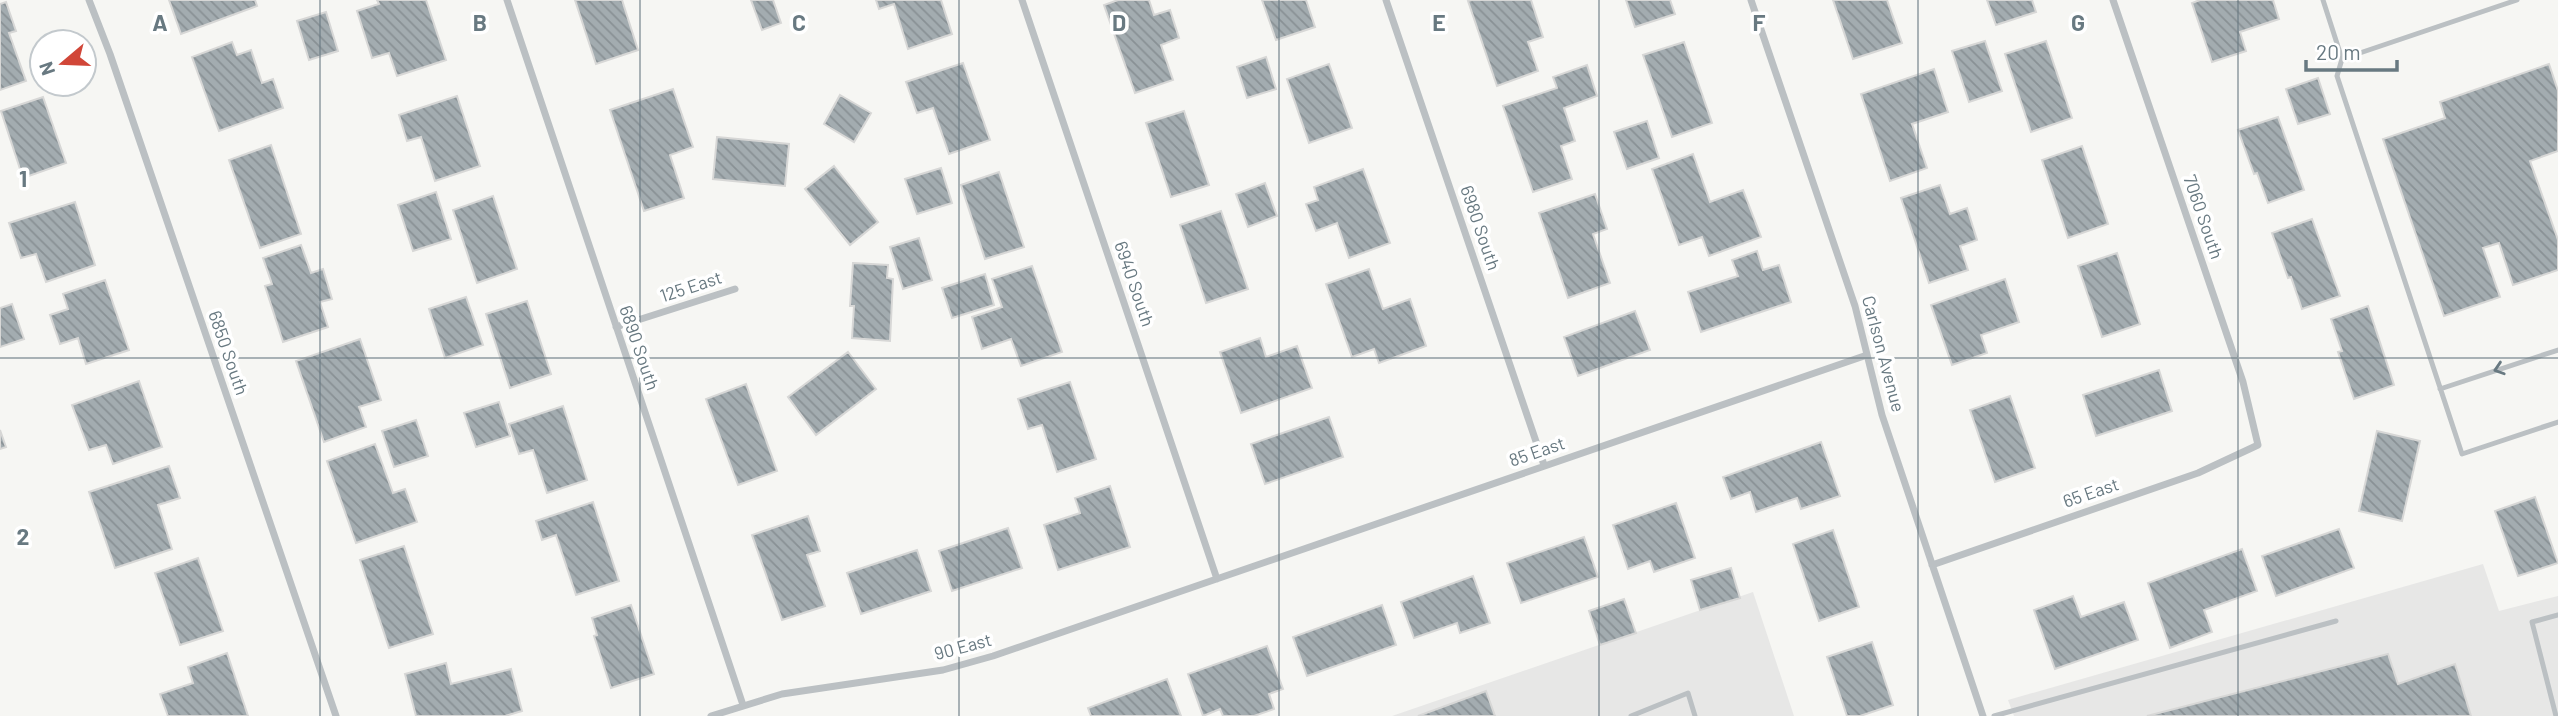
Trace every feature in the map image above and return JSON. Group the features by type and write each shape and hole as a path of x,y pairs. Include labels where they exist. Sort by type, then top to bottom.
{"street":[{"name":"6850 South","path":"89,0 336,716"},
{"name":"6890 South","path":"507,0 743,705"},
{"name":"6940 South","path":"1022,0 1217,579"},
{"name":"6980 South","path":"1386,0 1545,465"},
{"name":"Carlson Avenue","path":"1751,0 1855,306 1882,415 1983,716"},
{"name":"7060 South","path":"2113,0 2243,382 2258,445"},
{"name":"125 East","path":"616,327 735,289"},
{"name":"85 East","path":"1217,579 1867,355"},
{"name":"65 East","path":"1932,565 2198,473 2258,445"},
{"name":"90 East","path":"711,716 743,705 819,687 886,680 943,670 993,656 1217,579"}],"lane":[{"path":"2323,0 2342,59 2337,76 2462,454 2558,422"},
{"path":"2342,59 2517,0"},
{"path":"2440,389 2558,350"},
{"path":"2556,716 2532,622 2558,615"},
{"path":"1994,716 2336,621"},
{"path":"1630,716 1688,693 1695,716"}],"shaded area":[{"path":"2483,564 2499,611 2558,596 2558,716 2014,716 2008,700"},
{"path":"1753,592 1794,716 1392,716"}],"building":[{"path":"169,0 255,0 257,6 181,34"},
{"path":"377,0 426,0 446,60 397,76 389,53 372,58 357,11 379,4"},
{"path":"575,0 622,0 638,50 596,64"},
{"path":"751,0 773,0 781,23 762,30"},
{"path":"876,0 941,0 952,34 908,49 894,4 879,9"},
{"path":"1118,0 1149,0 1154,15 1170,10 1179,38 1161,45 1173,80 1135,93 1104,5"},
{"path":"1262,0 1306,0 1315,27 1276,40"},
{"path":"1531,0 1543,37 1528,42 1538,71 1497,86 1468,1"},
{"path":"1626,0 1670,0 1675,14 1635,27"},
{"path":"1833,0 1887,0 1902,43 1853,59"},
{"path":"1987,0 2032,0 2036,12 1996,25"},
{"path":"2200,0 2273,0 2279,19 2240,32 2246,51 2212,62 2192,3"},
{"path":"6,2 16,31 9,33 26,81 0,90 0,4"},
{"path":"326,12 338,51 309,60 297,21"},
{"path":"1985,41 2002,91 1969,102 1952,51"},
{"path":"2046,41 2072,118 2031,132 2005,54"},
{"path":"232,42 237,55 251,50 262,83 273,79 283,108 219,131 192,57"},
{"path":"1684,42 1712,123 1672,137 1643,55"},
{"path":"1266,57 1276,89 1247,98 1237,67"},
{"path":"963,63 990,140 949,154 933,108 917,113 906,82"},
{"path":"1329,64 1352,128 1309,143 1287,79"},
{"path":"2549,64 2558,91 2558,151 2530,161 2558,240 2558,270 2513,285 2499,243 2483,248 2500,297 2444,316 2383,139 2445,118 2440,102"},
{"path":"1587,65 1597,96 1564,108 1575,141 1561,146 1572,179 1533,192 1503,106 1557,88 1553,77"},
{"path":"1934,69 1948,112 1912,124 1927,168 1890,181 1861,94"},
{"path":"2318,78 2330,114 2298,124 2286,89"},
{"path":"673,89 693,147 670,155 684,198 644,211 610,110"},
{"path":"840,95 871,113 854,142 824,124"},
{"path":"457,96 480,166 435,181 421,137 407,141 399,115"},
{"path":"43,98 66,163 23,178 1,111"},
{"path":"1184,111 1209,185 1171,197 1146,123"},
{"path":"2278,117 2304,190 2268,203 2238,130"},
{"path":"1647,121 1659,158 1627,169 1614,132"},
{"path":"717,137 789,144 785,186 713,179"},
{"path":"271,145 301,234 260,248 229,160"},
{"path":"2082,146 2108,224 2068,238 2042,160"},
{"path":"1693,154 1710,202 1743,190 1761,237 1709,256 1702,237 1679,245 1652,169"},
{"path":"834,166 878,222 850,245 805,189"},
{"path":"941,168 952,203 917,214 905,179"},
{"path":"1363,169 1390,243 1349,258 1337,223 1316,231 1306,204 1318,200 1314,187"},
{"path":"999,172 1024,247 985,259 961,185"},
{"path":"1265,183 1277,216 1248,227 1236,194"},
{"path":"1940,185 1950,214 1967,208 1977,240 1960,246 1968,270 1929,283 1901,198"},
{"path":"436,192 451,239 413,251 398,205"},
{"path":"1595,194 1607,229 1593,234 1610,283 1568,298 1539,213"},
{"path":"493,196 517,269 477,283 453,210"},
{"path":"75,202 95,265 46,282 36,254 21,258 9,223"},
{"path":"1221,211 1248,289 1206,303 1180,225"},
{"path":"2312,219 2340,296 2302,309 2272,233"},
{"path":"919,238 932,280 903,289 890,247"},
{"path":"301,245 311,273 323,269 332,299 320,302 328,327 283,342 265,286 272,284 263,258"},
{"path":"1757,251 1763,270 1779,265 1791,302 1701,332 1688,292 1738,276 1732,260"},
{"path":"2117,253 2140,324 2102,337 2078,266"},
{"path":"853,263 888,265 887,278 893,279 890,341 852,338 854,306 850,306"},
{"path":"1032,266 1062,352 1021,366 1011,339 982,349 972,317 1002,307 992,279"},
{"path":"1369,269 1383,309 1410,299 1426,346 1379,363 1374,349 1352,357 1326,284"},
{"path":"985,274 994,305 952,318 942,288"},
{"path":"2005,279 2019,322 1981,335 1987,353 1952,365 1931,305"},
{"path":"105,280 129,350 86,364 78,338 60,344 50,315 68,309 63,294"},
{"path":"466,297 483,345 445,358 429,309"},
{"path":"527,301 551,374 510,388 486,314"},
{"path":"12,304 24,339 0,347 0,308"},
{"path":"2368,306 2394,385 2354,399 2338,352 2342,351 2331,319"},
{"path":"1635,311 1650,350 1578,376 1564,337"},
{"path":"1260,338 1266,357 1297,346 1312,388 1241,413 1220,352"},
{"path":"360,339 381,400 359,407 366,427 324,442 296,361"},
{"path":"848,352 876,389 816,435 788,397"},
{"path":"2159,370 2172,411 2096,436 2083,395"},
{"path":"139,381 162,447 113,464 106,445 89,450 72,405"},
{"path":"1070,382 1096,459 1057,472 1042,425 1028,429 1018,399"},
{"path":"746,384 777,471 738,485 706,399"},
{"path":"2010,396 2035,468 1995,482 1970,410"},
{"path":"499,402 510,436 476,447 464,413"},
{"path":"563,406 587,480 547,493 533,450 519,454 509,424"},
{"path":"1329,417 1343,457 1265,484 1251,444"},
{"path":"416,420 428,456 394,467 382,431"},
{"path":"0,430 6,447 0,449"},
{"path":"2377,431 2420,441 2402,521 2359,511"},
{"path":"1821,442 1840,496 1801,509 1797,498 1756,512 1750,492 1731,499 1723,477"},
{"path":"375,444 393,493 405,489 417,522 356,543 327,461"},
{"path":"169,466 180,498 158,505 172,549 115,568 89,492"},
{"path":"1110,486 1130,547 1058,570 1044,525 1080,513 1075,498"},
{"path":"2535,497 2558,563 2518,576 2495,511"},
{"path":"593,502 619,581 576,595 556,535 542,540 536,521"},
{"path":"1676,503 1695,558 1654,572 1650,561 1628,569 1613,525"},
{"path":"808,516 820,551 807,555 825,606 782,620 752,535"},
{"path":"1008,528 1022,568 952,591 939,551"},
{"path":"2339,529 2354,568 2276,596 2262,556"},
{"path":"1833,530 1859,607 1819,621 1793,544"},
{"path":"1584,537 1598,577 1521,603 1507,563"},
{"path":"404,546 433,634 389,648 360,560"},
{"path":"2242,549 2257,591 2204,610 2212,632 2170,648 2148,583"},
{"path":"917,550 931,591 861,614 847,573"},
{"path":"198,558 223,631 180,645 155,573"},
{"path":"1731,568 1740,598 1700,610 1691,580"},
{"path":"1473,576 1490,623 1460,633 1457,623 1414,638 1401,602"},
{"path":"2073,596 2081,617 2124,602 2138,640 2055,669 2034,610"},
{"path":"1624,599 1636,633 1600,645 1589,611"},
{"path":"631,605 654,674 611,688 594,636 597,635 592,618"},
{"path":"1382,605 1396,645 1307,676 1293,637"},
{"path":"1872,642 1893,705 1860,716 1847,716 1827,657"},
{"path":"1267,646 1283,689 1269,694 1274,709 1254,716 1223,716 1220,709 1203,716 1188,674"},
{"path":"227,653 248,716 168,716 160,694 193,683 188,667"},
{"path":"2388,654 2398,684 2455,664 2471,716 2147,716"},
{"path":"446,663 451,684 511,669 522,711 505,716 416,716 405,674"},
{"path":"1167,679 1181,716 1091,716 1088,708"},
{"path":"1486,691 1495,716 1418,716"}]}
